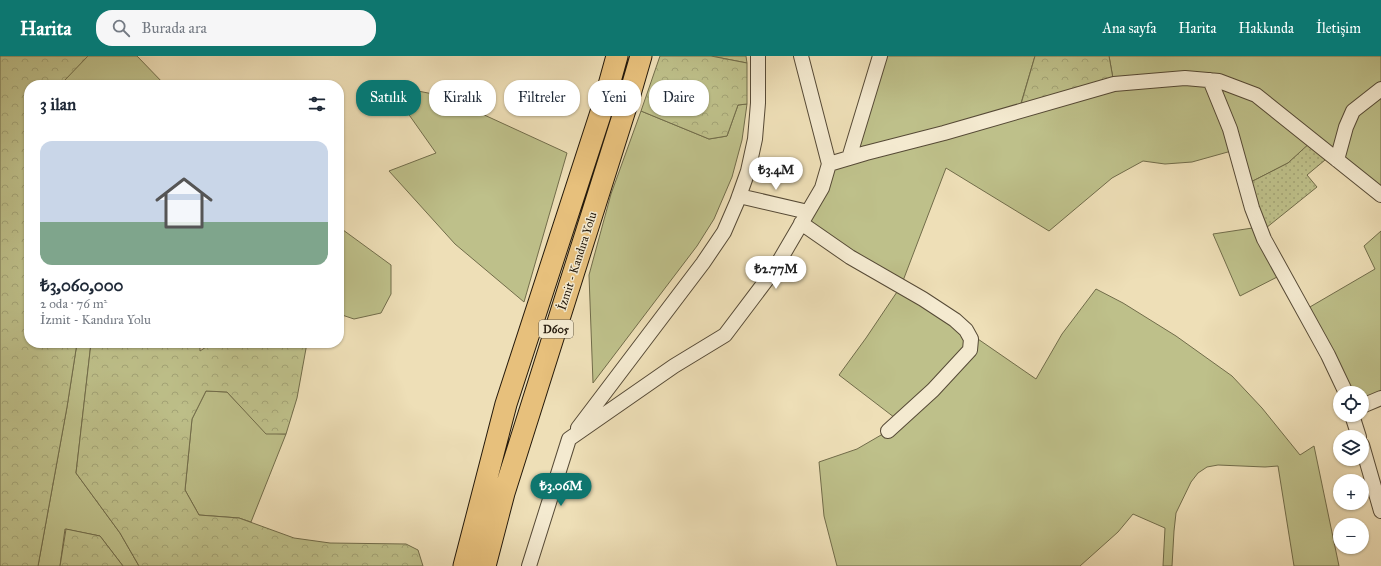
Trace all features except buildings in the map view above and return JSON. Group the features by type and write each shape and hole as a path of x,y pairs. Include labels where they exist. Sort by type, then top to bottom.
{"highway":[{"path":"464,566 506,404 604,104 617,56"},
{"name":"İzmit - Kandıra Yolu","path":"485,566 504,493 641,56"}],"street":[{"path":"529,566 569,439 703,263 724,232 748,171 755,139 758,103 758,56"},
{"path":"569,439 674,366 725,335 774,270 822,188 829,164 801,56"},
{"path":"849,158 880,56"},
{"path":"829,164 952,131 1114,84 1185,78 1219,81 1256,95 1381,195"},
{"path":"1210,80 1230,129 1252,208 1264,239 1328,355 1343,386"},
{"path":"1337,160 1346,127 1353,111 1381,89"},
{"path":"739,196 805,218 850,257 923,299 966,330 971,339 970,350 933,390 888,431"},
{"path":"1369,403 1381,398"},
{"path":"1368,466 1381,511"}],"green space":[{"path":"0,56 88,56 65,80 24,80 24,348 76,348 38,566 0,566"},
{"path":"88,56 137,56 160,80 64,80"},
{"path":"660,56 711,56 747,63 747,104 738,105 727,136 709,139 653,116 709,116 709,80 652,80"},
{"path":"711,56 746,56 747,63"},
{"path":"880,56 1035,56 1019,110 1114,84 1109,56 1381,56 1381,195 1313,141 1288,163 1245,185 1235,150 1192,162 1165,164 1143,161 1112,178 1049,231 946,168 901,286 801,223 829,164 849,158"},
{"path":"1035,56 1109,56 1114,84 1019,111"},
{"path":"649,88 649,114 641,111"},
{"path":"421,92 429,93 429,116 487,116 567,153 524,302 455,244 389,171 436,153 410,116 421,116"},
{"path":"747,104 742,140 732,177 714,219 697,246 593,383 589,275 611,194 639,116 641,116 641,111 649,114 649,116 653,116 709,139 727,136 738,105"},
{"path":"1313,140 1331,155 1307,175 1317,187 1261,232 1245,185 1288,163"},
{"path":"1259,227 1283,274 1240,296 1213,234"},
{"path":"344,231 391,265 391,294 381,313 354,319 344,316"},
{"path":"1381,231 1381,398 1369,403 1369,386 1342,386 1303,311 1375,269 1364,246"},
{"path":"901,286 1036,379 1062,334 1096,289 1123,303 1176,336 1232,376 1262,408 1300,455 1314,446 1333,537 1333,554 1336,554 1339,566 1294,566 1278,466 1265,467 1218,465 1207,467 1198,473 1191,482 1176,513 1172,566 1163,566 1165,528 1133,514 1118,532 1080,566 837,566 824,516 819,462 857,449 888,431 899,421 839,375"},
{"path":"76,348 90,348 76,473 120,533 139,566 123,566 100,536 65,529 60,566 38,566"},
{"path":"90,348 200,348 200,351 204,348 306,348 297,398 286,434 266,434 227,392 206,391 192,419 185,490 199,515 239,518 294,538 330,543 406,544 418,550 423,566 139,566 120,533 76,473"},
{"path":"206,391 227,392 266,433 286,434 251,522 239,518 199,515 185,490 192,419"},
{"path":"66,529 100,536 123,566 60,566"}]}
